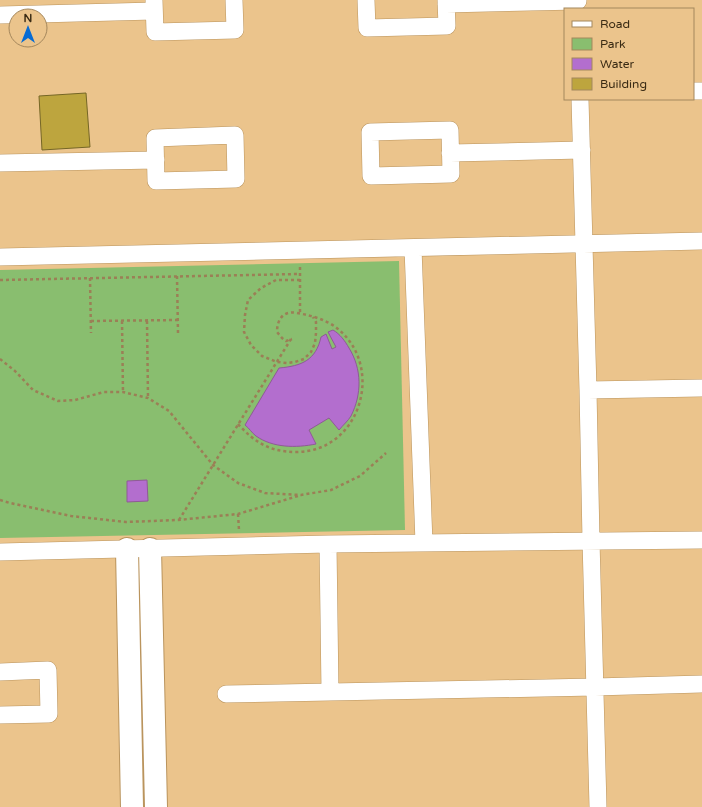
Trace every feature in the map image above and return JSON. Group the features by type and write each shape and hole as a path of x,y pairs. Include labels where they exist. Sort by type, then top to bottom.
{"street":[{"path":"0,15 154,6 155,32 235,30 234,0"},
{"path":"366,0 367,28 447,26 446,2 578,3"},
{"path":"580,100 598,807"},
{"path":"450,130 450,153 451,174 372,176 370,132 450,130"},
{"path":"235,135 236,179 156,181 156,160 155,138 235,135"},
{"path":"450,153 582,150"},
{"path":"0,163 156,160"},
{"path":"0,257 702,241"},
{"path":"412,248 424,543"},
{"path":"588,390 702,388"},
{"path":"0,552 328,544 702,540"},
{"path":"328,544 330,692"},
{"path":"150,548 156,807"},
{"path":"127,549 132,807"},
{"path":"0,672 48,670 49,714 0,715"},
{"path":"226,694 702,684"}],"path":[{"path":"299,250 300,314"},
{"path":"0,280 300,274"},
{"path":"176,276 178,333"},
{"path":"90,278 91,333"},
{"path":"300,280 276,280 260,288 248,300 244,332 251,345 262,356 277,362 295,362 304,359 315,343 316,322 313,316"},
{"path":"178,520 213,465 238,424 277,362 292,339 286,341 277,332 279,320 286,314 292,312 313,316 332,325 343,333 356,353 362,368 363,391 360,405 353,419 341,436 328,446 315,450 289,452 267,447 253,439 238,424"},
{"path":"91,321 178,320"},
{"path":"122,321 123,392"},
{"path":"147,321 148,398"},
{"path":"0,359 15,371 33,390 58,401 75,400 104,392 123,392 148,398 169,411 213,465 238,483 264,493 301,495"},
{"path":"0,500 72,516 126,522 178,520 238,514 301,495 331,490 360,476 386,453"}],"green space":[{"path":"399,261 405,530 0,538 0,270"}],"water":[{"path":"333,330 342,338 349,348 358,373 359,390 355,408 350,418 339,430 329,418 309,430 316,444 301,446 277,445 256,436 245,425 279,368 295,366 307,360 316,351 321,337 326,334 332,349 336,347 328,332"},
{"path":"147,480 148,501 127,502 127,481"}],"building":[{"path":"86,93 90,147 42,150 39,96"}]}
